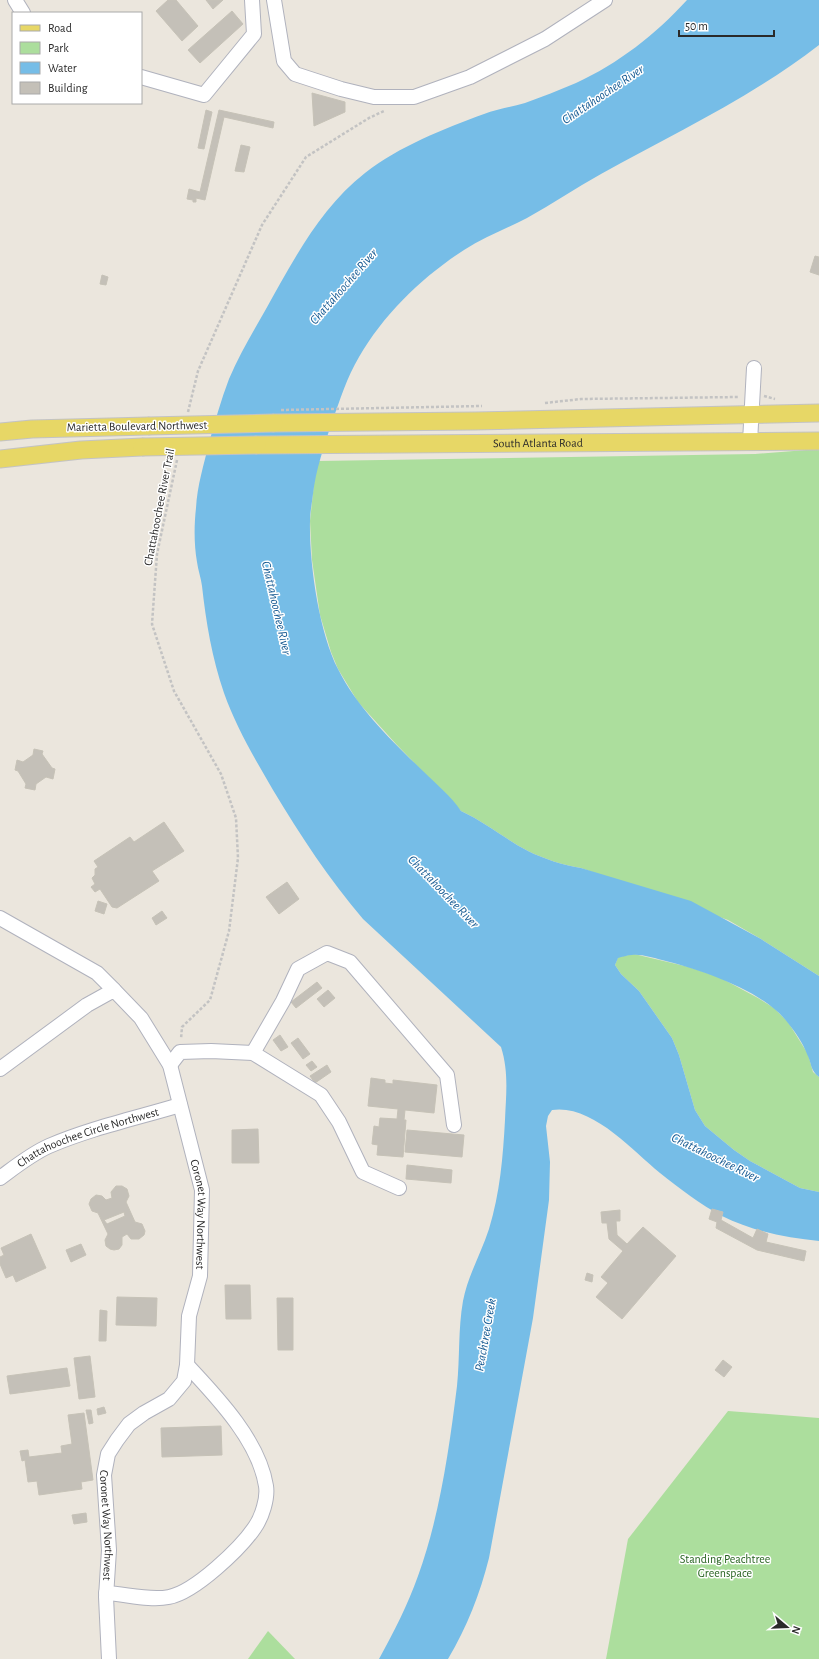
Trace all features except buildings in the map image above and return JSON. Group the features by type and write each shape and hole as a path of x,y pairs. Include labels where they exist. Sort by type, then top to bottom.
{"main road":[{"name":"South Atlanta Road","path":"276,416 475,421 819,413"},
{"name":"Marietta Boulevard Northwest","path":"0,432 32,429 148,426 276,416"},
{"name":"South Atlanta Road","path":"257,445 469,442 819,441"},
{"name":"Marietta Boulevard Northwest","path":"0,459 81,450 142,447 257,445"}],"street":[{"path":"15,0 22,12"},
{"path":"142,77 204,95 254,34 252,0"},
{"path":"274,0 284,61 294,74 341,89 374,97 414,97 470,77 545,39 605,0"},
{"path":"750,442 754,368"},
{"name":"Coronet Way Northwest","path":"0,918 97,973 141,1018 170,1064 202,1190 200,1276 189,1316 187,1365 184,1381 169,1399 144,1413 129,1424 108,1454 104,1475 108,1550 106,1593 109,1659"},
{"path":"253,1053 283,1001 298,969 327,953 350,962 447,1075 454,1125"},
{"path":"0,1069 87,1005 114,990"},
{"path":"170,1064 180,1052 211,1051 253,1053 321,1095 339,1122 363,1172 399,1188"},
{"name":"Chattahoochee Circle Northwest","path":"0,1178 20,1163 48,1147 90,1132 180,1105"},
{"path":"106,1593 146,1598 162,1598 170,1597 190,1589 208,1576 241,1543 256,1526 264,1508 266,1488 263,1473 248,1440 222,1403 187,1365"}],"path":[{"path":"187,416 198,371 266,219 306,157 369,118 388,109"},
{"path":"543,404 581,399 742,397"},
{"path":"276,416 490,406"},
{"path":"184,412 192,412"},
{"name":"Chattahoochee River Trail","path":"178,454 157,554 152,624 174,691 221,774 236,818 238,858 229,931 210,1000 182,1027 180,1052"}],"green space":[{"path":"819,449 819,976 728,920 581,868 540,857 461,811 396,744 358,702 338,669 331,652 320,615 312,560 310,521 318,461 755,454"},
{"path":"634,954 689,967 719,977 774,1008 788,1022 808,1054 813,1072 819,1077 819,1192 800,1188 750,1161 705,1126 695,1110 679,1055 672,1038 639,991 621,974 615,965 618,957"},
{"name":"Standing Peachtree Greenspace","path":"728,1411 819,1418 819,1659 606,1659 628,1539"},
{"path":"268,1631 295,1659 248,1659"}],"water":[{"path":"687,0 819,0 819,45 767,81 713,114 601,174 527,218 472,245 433,272 392,311 369,341 347,381 323,449 314,485 310,518 313,577 325,636 331,654 346,684 376,724 448,795 461,811 540,857 691,901 761,939 819,976 819,1077 813,1069 801,1042 788,1023 777,1011 747,991 695,969 647,956 629,955 618,958 615,965 621,974 639,991 672,1038 679,1055 695,1110 705,1126 750,1161 800,1188 819,1192 819,1241 794,1238 757,1230 722,1216 682,1190 660,1173 624,1141 596,1121 582,1114 567,1110 552,1110 548,1116 546,1126 550,1162 549,1200 533,1318 489,1558 481,1584 467,1622 448,1659 379,1659 400,1618 426,1553 443,1482 457,1386 460,1322 463,1301 468,1282 486,1238 493,1215 502,1161 506,1084 504,1056 501,1047 363,919 350,904 294,824 246,743 224,693 216,667 208,626 195,542 195,515 199,483 218,411 237,361 297,254 334,202 349,187 378,163 422,139 484,114 538,98 576,83 607,67 636,47 662,25"}],"water label":[{"name":"Chattahoochee River","path":"603,95"},
{"name":"Chattahoochee River","path":"344,287"},
{"name":"Chattahoochee River","path":"276,608"},
{"name":"Chattahoochee River","path":"443,892"},
{"name":"Chattahoochee River","path":"715,1158"},
{"name":"Peachtree Creek","path":"486,1335"}]}
